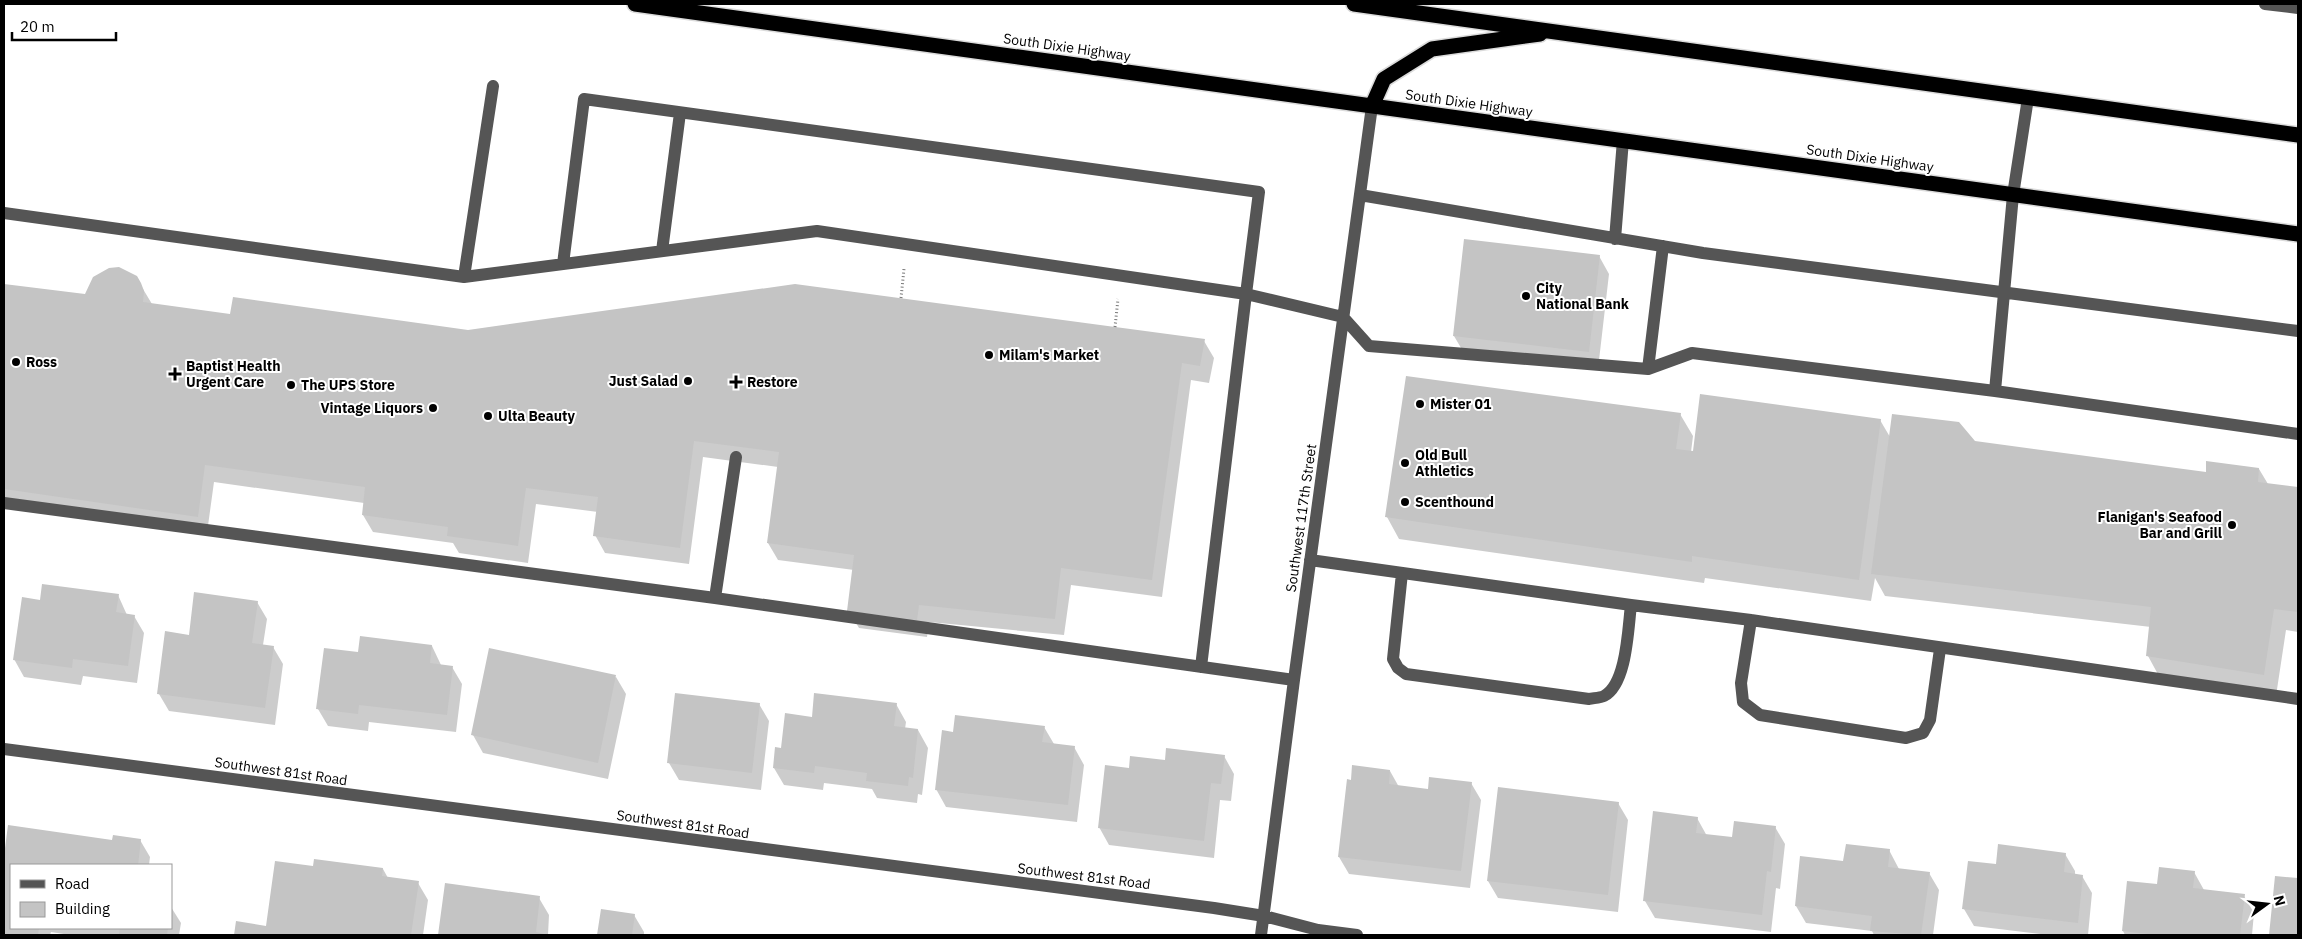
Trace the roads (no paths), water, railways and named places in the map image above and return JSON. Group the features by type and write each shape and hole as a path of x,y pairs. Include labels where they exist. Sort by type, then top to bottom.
{"highway":[{"name":"South Dixie Highway","path":"634,4 2298,234"},
{"path":"1354,4 2298,135"},
{"path":"1372,106 1384,79 1432,49 1559,31"}],"street":[{"path":"2265,4 2298,8"},
{"path":"464,277 493,86"},
{"path":"1995,391 2013,195 2028,98"},
{"path":"564,264 584,99 1259,192 1200,666"},
{"name":"Southwest 117th Street","path":"1261,935 1372,106"},
{"path":"662,251 680,113"},
{"path":"1615,239 1623,140"},
{"path":"1360,195 1703,253 2298,331"},
{"path":"4,213 464,277 816,231 1246,294 1343,317 1369,346 1648,369 1692,353 1995,391 2298,434"},
{"path":"1648,369 1663,246"},
{"path":"716,598 736,458"},
{"path":"4,503 716,598 1294,680"},
{"path":"1310,560 1751,620 1940,649 2298,699"},
{"path":"1402,572 1393,659 1398,668 1406,674 1589,699 1604,696 1615,685 1624,661 1631,605"},
{"path":"1751,620 1741,683 1744,702 1760,715 1906,738 1923,732 1930,720 1940,649"},
{"name":"Southwest 81st Road","path":"4,748 1264,916 1318,930 1357,935"}],"place":[{"name":"City National Bank","path":"1526,296"},
{"name":"Milam's Market","path":"989,355"},
{"name":"Ross","path":"16,362"},
{"name":"Baptist Health Urgent Care","path":"175,374"},
{"name":"Just Salad","path":"688,381"},
{"name":"Restore","path":"736,382"},
{"name":"The UPS Store","path":"291,385"},
{"name":"Mister 01","path":"1420,404"},
{"name":"Vintage Liquors","path":"433,408"},
{"name":"Ulta Beauty","path":"488,416"},
{"name":"Old Bull Athletics","path":"1405,463"},
{"name":"Scenthound","path":"1405,502"},
{"name":"Flanigan's Seafood Bar and Grill","path":"2232,525"}]}
